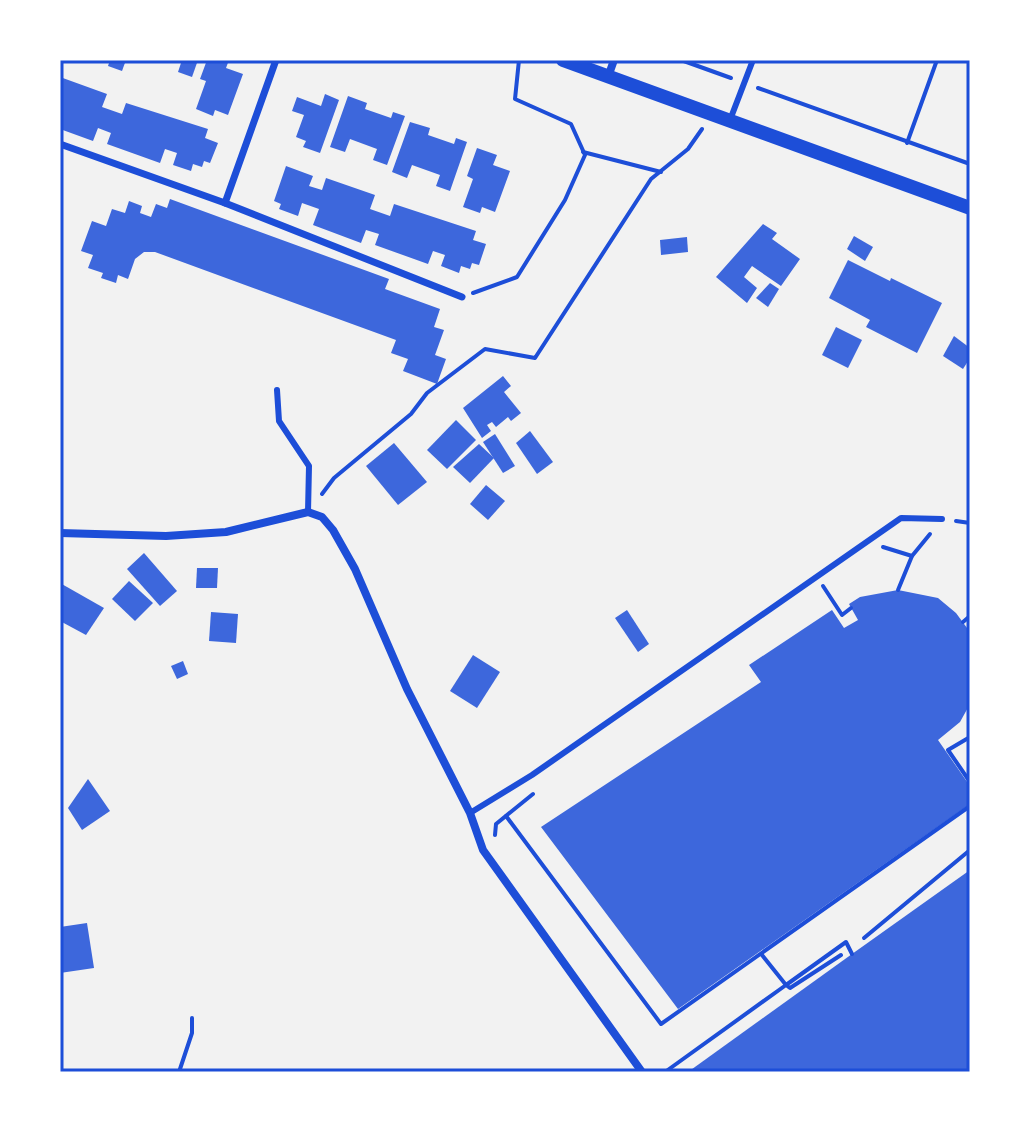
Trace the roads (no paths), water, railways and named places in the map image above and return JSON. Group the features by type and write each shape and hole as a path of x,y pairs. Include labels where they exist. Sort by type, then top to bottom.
{"street":[{"path":"225,203 276,60"},
{"path":"563,60 970,208"},
{"path":"608,77 614,60"},
{"path":"60,144 225,203 462,297"},
{"path":"60,533 166,536 226,532 308,512 322,517 355,569 407,689 470,813 483,850 642,1072"}],"lane":[{"path":"730,120 753,60"},
{"path":"277,390 279,421 309,466 308,512"},
{"path":"470,813 532,775 901,518 942,519"}]}
